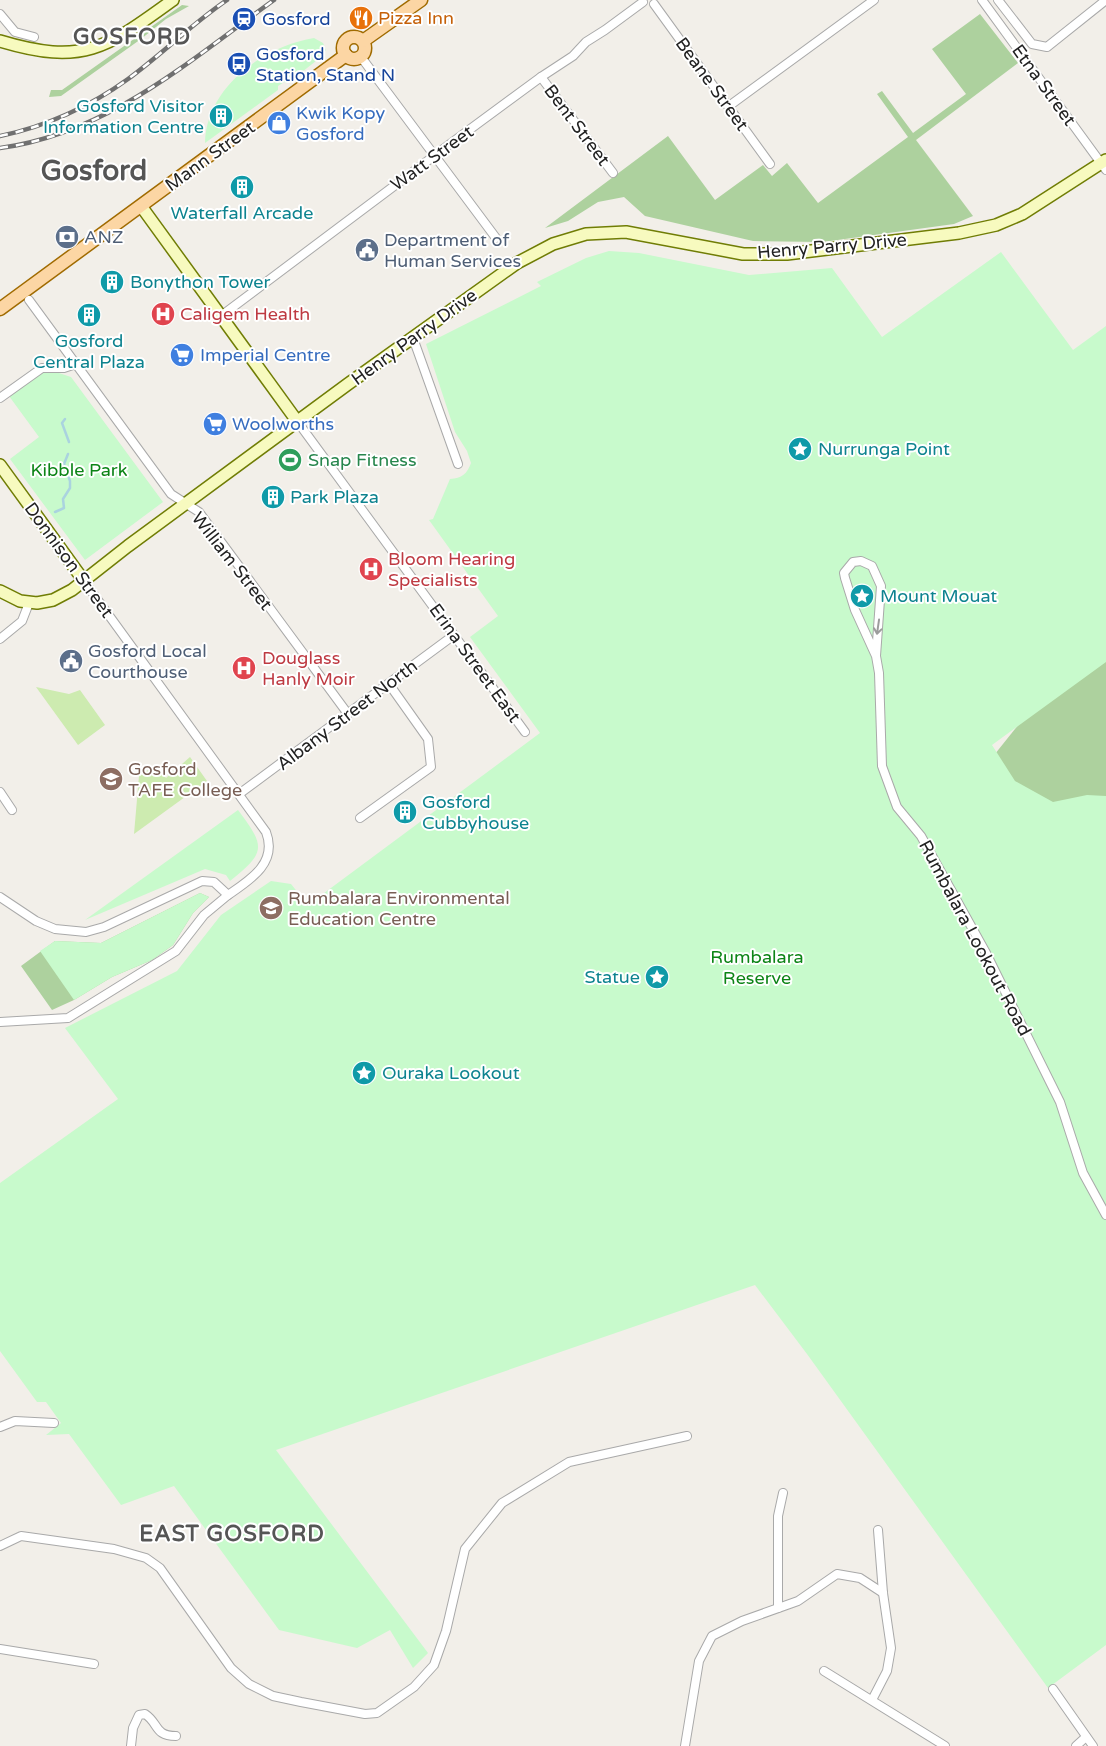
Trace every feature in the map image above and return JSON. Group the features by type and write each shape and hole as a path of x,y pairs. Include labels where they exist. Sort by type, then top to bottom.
{"main road":[{"path":"0,42 48,52 89,51 115,41 173,0"},
{"name":"Mann Street","path":"0,309 346,55 344,45 348,39 354,37 363,41 421,0"},
{"path":"346,55 354,59 361,57 365,51 363,41"},
{"name":"Henry Parry Drive","path":"0,591 12,598 29,603 53,600 84,581 185,504 413,338 518,263 553,244 586,234 626,232 743,254 787,254 959,233 996,226 1022,214 1105,165"},
{"name":"Erina Street East","path":"141,206 297,422"},
{"name":"Donnison Street","path":"0,466 84,581"}],"street":[{"path":"729,106 874,0"},
{"name":"Etna Street","path":"982,0 1105,165"},
{"path":"998,0 1032,44 1047,47 1106,0"},
{"path":"643,1 649,5 655,2"},
{"name":"Watt Street","path":"221,316 434,155 573,56 586,42 643,1"},
{"name":"Beane Street","path":"655,2 770,164"},
{"path":"0,14 15,32 34,37"},
{"path":"361,57 496,238"},
{"name":"Bent Street","path":"541,77 613,173"},
{"name":"William Street","path":"29,300 172,494 199,512 348,714"},
{"path":"413,338 458,464"},
{"path":"0,398 42,368 64,368 76,364"},
{"name":"Erina Street East","path":"297,422 526,732"},
{"name":"Rumbalara Lookout Road","path":"876,656 855,610 845,578 844,573 853,562 861,561 872,566 881,586 876,656 879,673 882,766 896,807 921,836 986,953 1060,1102 1083,1173 1106,1216"},
{"name":"Donnison Street","path":"0,1022 68,1018 176,951 204,915 260,871 270,850 266,832 84,581"},
{"path":"0,639 22,621 29,603"},
{"name":"Albany Street North","path":"239,794 454,635"},
{"path":"360,818 431,767 428,738 389,684"},
{"path":"0,792 12,810"},
{"path":"0,897 36,921 55,929 86,932 104,926 202,881 214,882 228,895"},
{"path":"0,1426 14,1422 54,1423"},
{"path":"0,1546 21,1536 114,1549 146,1558 160,1568 231,1668 249,1684 273,1696 365,1714 377,1713 414,1687 434,1665 446,1630 465,1549 502,1503 570,1462 687,1436"},
{"path":"778,1608 778,1516 782,1493"},
{"path":"872,1700 887,1671 891,1648 883,1593 878,1530"},
{"path":"685,1746 699,1661 712,1636 742,1621 798,1602 837,1574 860,1578 883,1593"},
{"path":"0,1649 94,1664"},
{"path":"824,1672 945,1746"},
{"path":"1053,1689 1093,1746"},
{"path":"131,1746 133,1728 139,1715 145,1714 150,1718 157,1730 165,1736 176,1736"},
{"path":"1076,1746 1086,1737"}],"green space":[{"path":"182,5 189,6 166,19 61,96 49,97 51,90 62,90"},
{"path":"980,14 1018,63 916,140 973,216 954,224 823,242 753,241 645,216 624,197 598,202 568,221 545,228 668,136 715,200 763,165 772,176 787,163 818,203 908,137 877,94 882,91 913,133 966,94 932,49"},
{"path":"314,38 323,43 326,50 321,57 288,83 284,82 278,86 278,90 205,143 208,123 215,104 241,72 276,50"},
{"name":"Rumbalara Reserve","path":"609,251 639,253 749,275 832,268 882,337 1001,252 1073,350 1106,326 1106,662 992,745 1015,781 1053,802 1087,795 1106,796 1106,1645 1048,1688 755,1285 276,1450 428,1653 413,1668 390,1630 357,1648 279,1630 174,1486 121,1505 69,1434 46,1435 61,1423 46,1402 37,1402 0,1351 0,1183 118,1099 65,1028 177,971 221,915 271,881 291,884 308,905 540,733 470,637 498,616 429,520 433,519 450,479 464,475 471,463 467,451 455,432 426,344 541,286 537,282 586,258"},
{"name":"Kibble Park","path":"50,370 71,377 163,502 85,560 10,459 39,437 9,396 40,371"},
{"path":"1106,615 1106,1201 947,814"},
{"path":"36,687 69,694 80,690 105,725 78,745"},
{"path":"190,757 207,781 134,834 139,776 156,765 166,778"},
{"path":"238,810 253,832 258,848 251,863 230,881 226,875 205,869 85,920"},
{"path":"200,893 209,897 193,913 173,945 152,960 112,977 74,1000 52,1010 21,966 55,941 101,943"},
{"path":"200,893 209,897 193,913 173,945 152,960 112,977 74,1000 40,951 55,941 101,943"}],"waterway":[{"path":"65,419 62,423 69,442"},
{"path":"55,512 64,508 63,499 70,488 70,481 64,464 68,454"}],"railway":[{"path":"0,136 51,121 99,98 128,79 227,0"},
{"path":"0,148 39,140 76,128 111,111 145,92 178,70 274,0"}],"place":[{"name":"Pizza Inn","path":"361,18"},
{"name":"Gosford","path":"244,19"},
{"name":"Gosford Station, Stand N","path":"239,64"},
{"name":"Gosford Visitor Information Centre","path":"221,116"},
{"name":"Kwik Kopy Gosford","path":"279,123"},
{"name":"Waterfall Arcade","path":"242,187"},
{"name":"ANZ","path":"67,237"},
{"name":"Department of Human Services","path":"367,250"},
{"name":"Bonython Tower","path":"112,282"},
{"name":"Caligem Health","path":"163,314"},
{"name":"Gosford Central Plaza","path":"89,315"},
{"name":"Imperial Centre","path":"182,355"},
{"name":"Woolworths","path":"215,424"},
{"name":"Nurrunga Point","path":"800,449"},
{"name":"Snap Fitness","path":"290,460"},
{"name":"Park Plaza","path":"273,497"},
{"name":"Bloom Hearing Specialists","path":"371,569"},
{"name":"Mount Mouat","path":"862,596"},
{"name":"Gosford Local Courthouse","path":"71,661"},
{"name":"Douglass Hanly Moir","path":"244,668"},
{"name":"Gosford TAFE College","path":"111,779"},
{"name":"Gosford Cubbyhouse","path":"405,812"},
{"name":"Rumbalara Environmental Education Centre","path":"271,908"},
{"name":"Statue","path":"657,977"},
{"name":"Ouraka Lookout","path":"364,1073"}],"district":[{"name":"GOSFORD","path":"132,37"},
{"name":"Gosford","path":"94,171"},
{"name":"EAST GOSFORD","path":"232,1534"}]}
